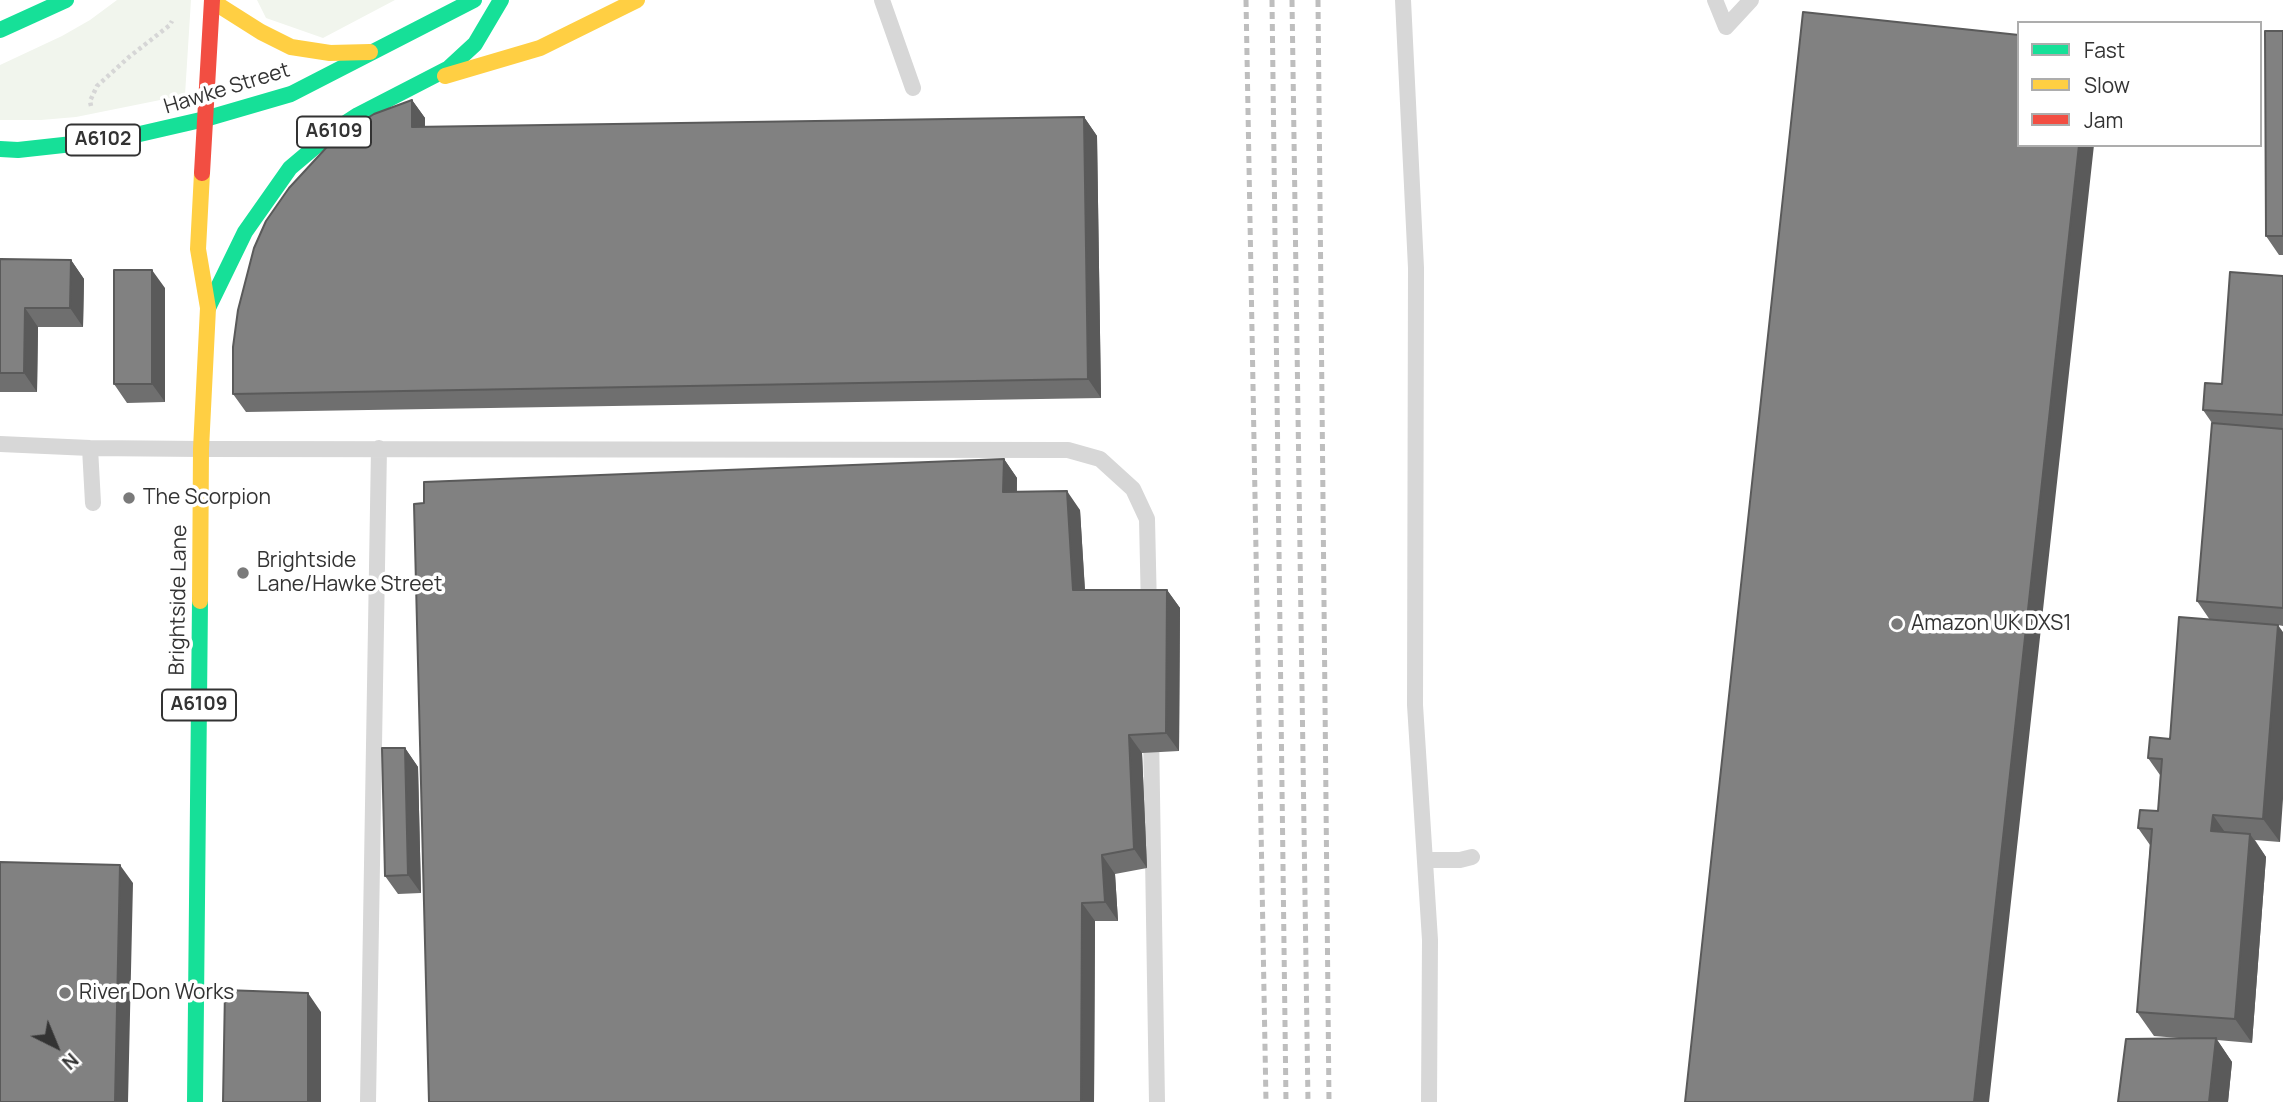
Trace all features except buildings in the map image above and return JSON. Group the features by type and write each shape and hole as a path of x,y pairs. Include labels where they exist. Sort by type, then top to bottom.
{"main road":[{"path":"0,30 66,0"},
{"name":"Hawke Street","path":"0,149 18,150 118,139 205,120 291,94 474,0"},
{"name":"Brightside Lane","path":"208,308 245,232 290,168 358,115 449,68 475,44 501,0"},
{"path":"431,79 540,48 638,0"},
{"path":"212,1 261,32 291,47 330,53 375,53"},
{"name":"Brightside Lane","path":"195,1102 201,449 208,308 198,249 212,1"}],"lane":[{"path":"882,0 913,88"},
{"path":"1403,0 1416,268 1415,705 1430,940 1429,1102"},
{"path":"1715,0 1726,27 1751,0"},
{"path":"0,444 201,449 1068,450 1100,459 1133,489 1147,519 1149,620"},
{"path":"90,448 93,503"},
{"path":"368,1102 379,448"},
{"path":"1151,717 1157,1102"},
{"path":"1425,860 1460,860 1472,857"}],"path":[{"path":"96,141 90,101 97,86 170,25 174,14"}],"shaded area":[{"path":"117,0 191,0 185,95 76,117 0,120 0,65 62,36"},
{"path":"257,0 395,0 323,38 266,18"}],"railway":[{"path":"1246,0 1266,1102"},
{"path":"1272,0 1286,1102"},
{"path":"1292,0 1308,1102"},
{"path":"1318,0 1329,1102"}],"traffic: fast":[{"path":"0,30 66,0"},
{"path":"0,149 18,150 118,139 205,119 291,94 474,0"},
{"path":"208,308 245,232 290,168 335,130 358,115 449,68 475,44 501,0"},
{"path":"195,1102 200,601"}],"traffic: slow":[{"path":"445,76 540,48 637,0"},
{"path":"212,1 261,32 291,47 330,53 370,52"},
{"path":"200,601 201,449 208,308 198,249 202,173"}],"traffic: jam":[{"path":"202,173 212,0"}],"place":[{"name":"The Scorpion","path":"129,498"},
{"name":"Brightside Lane/Hawke Street","path":"243,573"},
{"name":"Amazon UK DXS1","path":"1897,624"},
{"name":"River Don Works","path":"65,993"}]}
